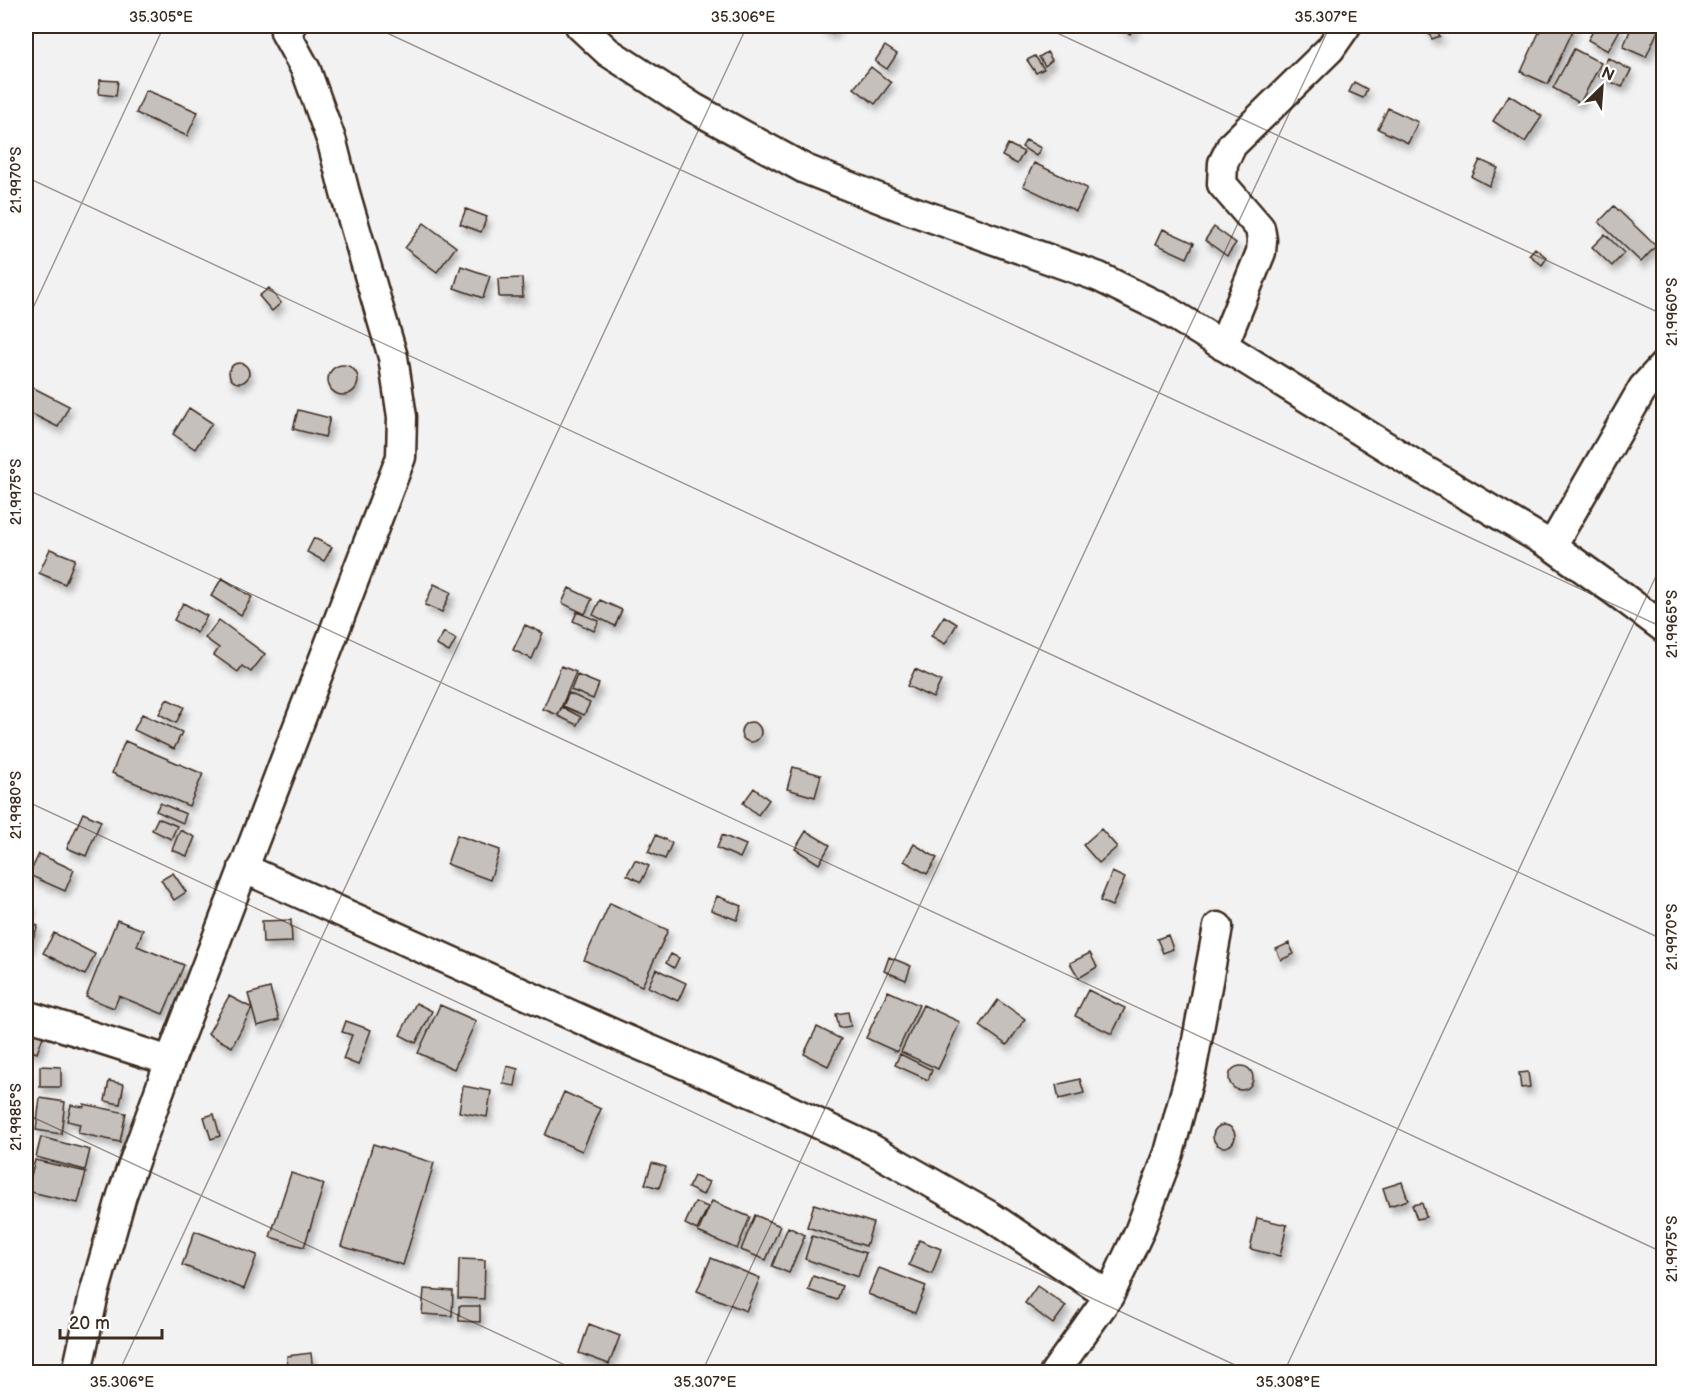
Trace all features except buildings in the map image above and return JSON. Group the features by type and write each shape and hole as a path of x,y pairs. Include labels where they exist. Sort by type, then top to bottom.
{"street":[{"path":"580,26 608,52 694,108 805,169 899,206 1099,277 1166,310 1414,464 1552,546 1664,628"},
{"path":"1223,346 1261,252 1262,240 1260,228 1222,184 1223,163 1232,145 1330,50 1346,26"},
{"path":"76,1372 94,1294 122,1195 170,1060 401,456 402,417 393,357 332,142 306,70 284,28"},
{"path":"1552,546 1643,388 1664,365"},
{"path":"243,868 625,1039 766,1099 870,1148 990,1216 1109,1296"},
{"path":"1055,1372 1109,1296 1139,1232 1169,1153 1192,1067 1218,927"},
{"path":"26,1015 170,1060"}]}
